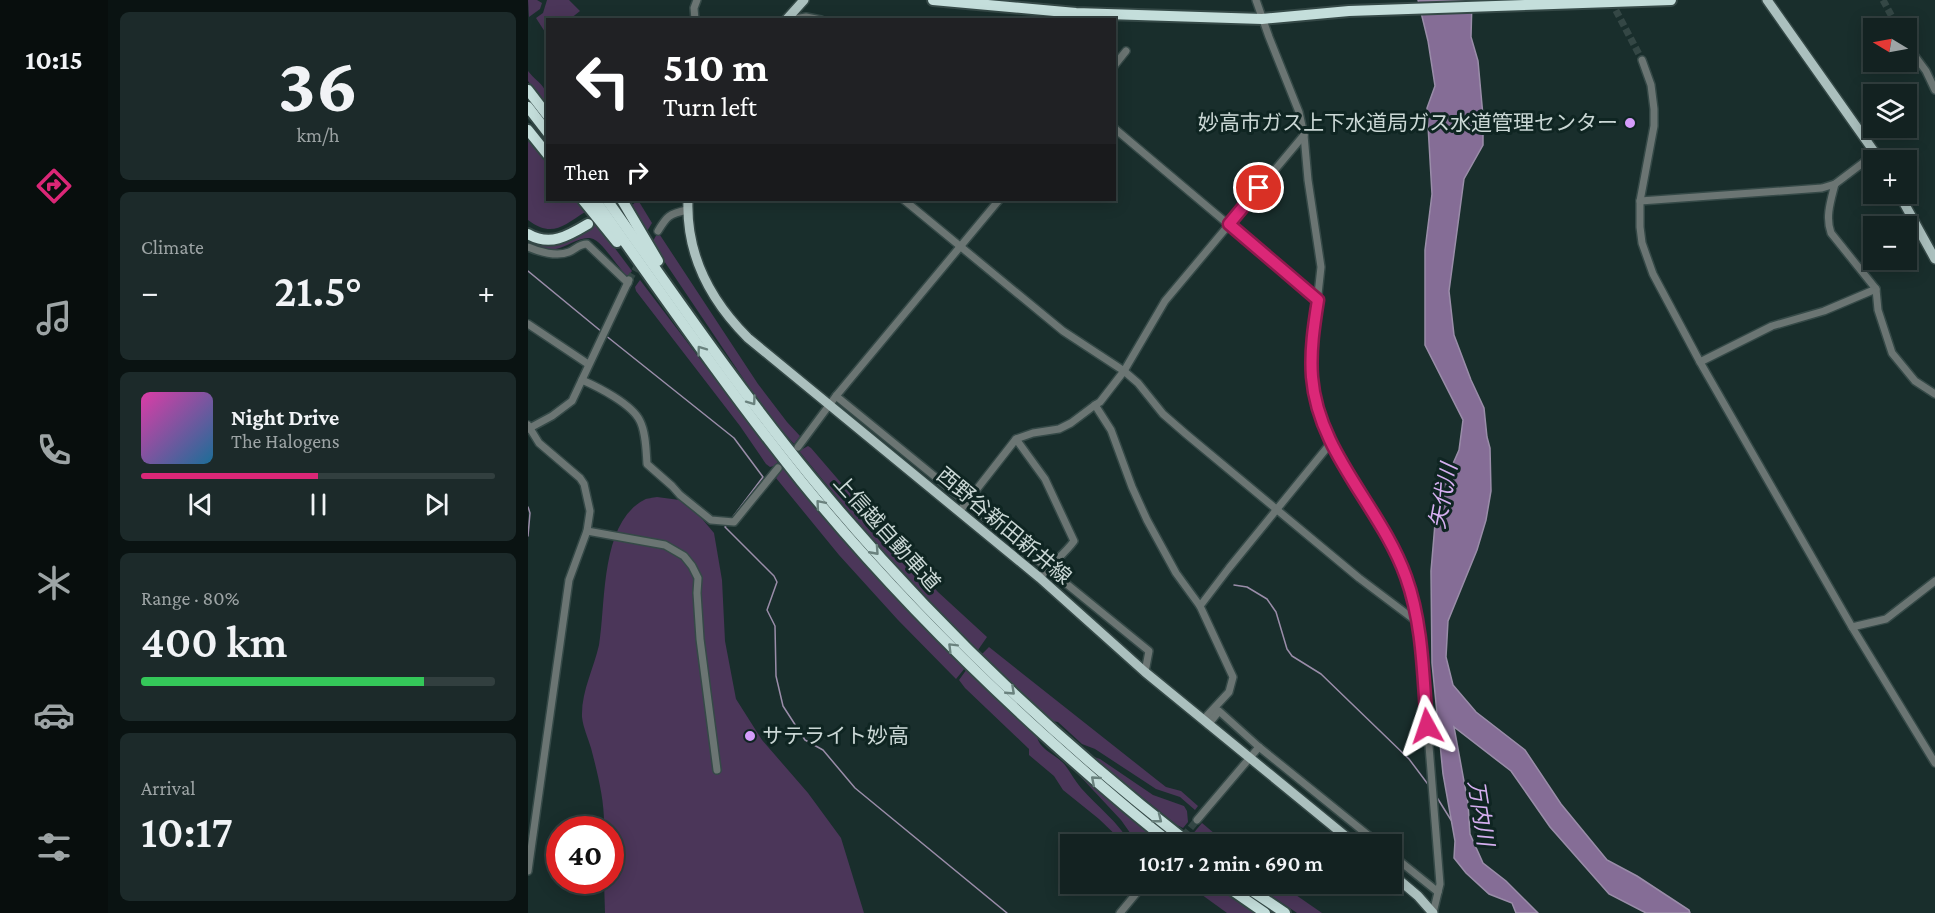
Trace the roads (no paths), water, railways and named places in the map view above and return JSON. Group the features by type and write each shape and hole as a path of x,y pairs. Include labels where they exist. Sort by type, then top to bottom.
{"highway":[{"path":"933,0 1076,13 1262,19 1349,11 1671,0"},
{"path":"528,90 546,113"},
{"path":"528,107 546,130"},
{"path":"528,130 546,152"},
{"path":"584,201 678,317"},
{"name":"上信越自動車道","path":"596,201 750,416 851,540 1002,696 1100,785 1160,834"},
{"name":"上信越自動車道","path":"608,201 735,379 835,506 942,624 1041,719 1108,778 1178,834"},
{"path":"623,201 664,270 735,379"},
{"path":"528,227 543,234 550,234 564,231 586,221 572,234 556,240 538,239 528,234"},
{"path":"1238,894 1265,913"},
{"path":"1257,894 1285,913"}],"main road":[{"path":"789,18 804,0"},
{"path":"1767,0 1873,150"},
{"name":"西野谷新田新井線","path":"688,201 687,210 696,255 709,290 748,338 1040,578 1145,672 1343,834"},
{"path":"1905,204 1935,259"},
{"path":"1402,882 1433,913"}],"street":[{"path":"695,18 697,0"},
{"path":"1256,0 1299,112 1304,135 1321,267 1312,349 1312,378 1318,409 1330,444 1387,534 1406,576 1413,600 1422,658 1440,884 1433,913"},
{"path":"1116,64 1126,51"},
{"path":"1917,59 1935,90"},
{"path":"1642,60 1651,85 1654,126 1640,201 1641,235 1653,274 1700,362 1852,627 1935,763"},
{"path":"1116,130 1318,300"},
{"path":"959,512 1016,439 1059,429 1100,402 1124,371 1165,301 1304,135"},
{"path":"1640,201 1822,188 1835,184 1863,166"},
{"path":"1835,184 1828,215 1832,233 1876,289 1878,310 1892,353 1914,381 1935,394"},
{"path":"905,201 1062,331 1124,371 1138,383 1171,421 1275,510 1416,621"},
{"path":"798,447 837,396 998,201"},
{"path":"658,231 665,218 672,213 687,210"},
{"path":"528,247 555,254 567,253 581,244 587,244 629,282 572,401 552,416 528,427 539,443 580,478 584,484 590,511 587,531 569,579 528,871"},
{"path":"1700,362 1772,326 1824,311 1876,289"},
{"path":"528,324 588,364"},
{"path":"582,380 604,390 640,419 644,432 647,464 711,520 734,522 778,468"},
{"path":"837,396 1149,651 1145,672"},
{"path":"1095,405 1111,430 1147,520 1176,573 1200,606 1233,677 1229,692 1206,722"},
{"path":"1016,439 1045,478 1074,541 1040,578"},
{"path":"1200,606 1330,444"},
{"path":"587,531 665,545 684,556 698,578 700,639 717,770"},
{"path":"1852,627 1886,619 1935,580"},
{"path":"1206,722 1219,711 1259,747 1367,834"},
{"path":"1197,820 1259,747"},
{"path":"1402,863 1438,892"},
{"path":"1120,913 1136,894"}],"water":[{"name":"矢代川","path":"1418,0 1472,0 1471,37 1478,61 1483,116 1483,145 1464,179 1449,291 1454,335 1484,408 1490,448 1491,491 1486,520 1477,550 1448,621 1446,657 1453,685 1476,712 1525,750 1561,804 1607,860 1637,876 1689,910 1690,913 1646,913 1609,894 1550,827 1511,771 1454,727 1468,803 1470,834 1483,863 1506,881 1538,913 1516,913 1512,903 1489,894 1466,873 1454,858 1455,841 1443,774 1432,663 1431,571 1437,500 1459,450 1463,420 1425,345 1425,250 1432,194 1427,108 1435,86 1428,41"}],"waterway":[{"path":"528,271 602,332"},
{"path":"605,335 734,438 763,477 732,518"},
{"path":"528,507 530,513 528,536"},
{"path":"727,524 725,527 774,576 777,582 767,610 775,626 776,676 783,706 805,740 823,750 855,788 1007,913"},
{"path":"1234,585 1247,587 1267,599 1276,612 1287,649 1292,656 1321,674 1409,759 1430,787"},
{"path":"1436,796 1451,820"}],"tunnel":[{"path":"1883,0 1893,18"},
{"path":"1611,1 1642,60"},
{"path":"629,280 640,262"},
{"path":"1185,834 1197,820"}],"place":[{"name":"妙高市ガス上下水道局ガス水道管理センター","path":"1630,123"},
{"name":"サテライト妙高","path":"750,736"}],"water label":[{"name":"万内川","path":"1481,813"}]}
